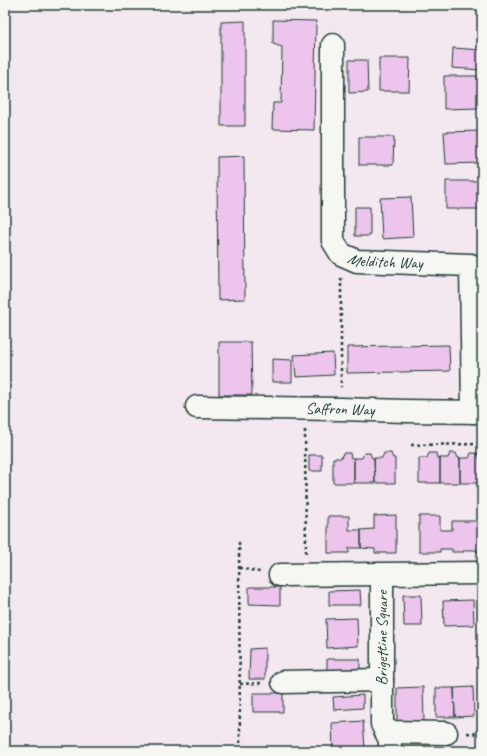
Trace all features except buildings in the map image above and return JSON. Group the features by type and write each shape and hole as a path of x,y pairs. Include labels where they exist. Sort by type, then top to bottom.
{"street":[{"name":"Melditch Way","path":"333,45 333,241 341,254 357,261 476,265 478,412"},
{"name":"Saffron Way","path":"197,407 341,409 405,412 478,412"},
{"name":"Brigettine Square","path":"388,742 382,724 382,575 482,573"},
{"path":"280,575 382,575"},
{"path":"283,682 382,680"},
{"path":"388,742 446,733"}],"path":[{"path":"341,254 341,409"},
{"path":"305,409 306,575"},
{"path":"411,445 482,444"},
{"path":"239,542 240,751"}],"green space":[{"path":"405,747 482,748 482,751 405,751"}]}
